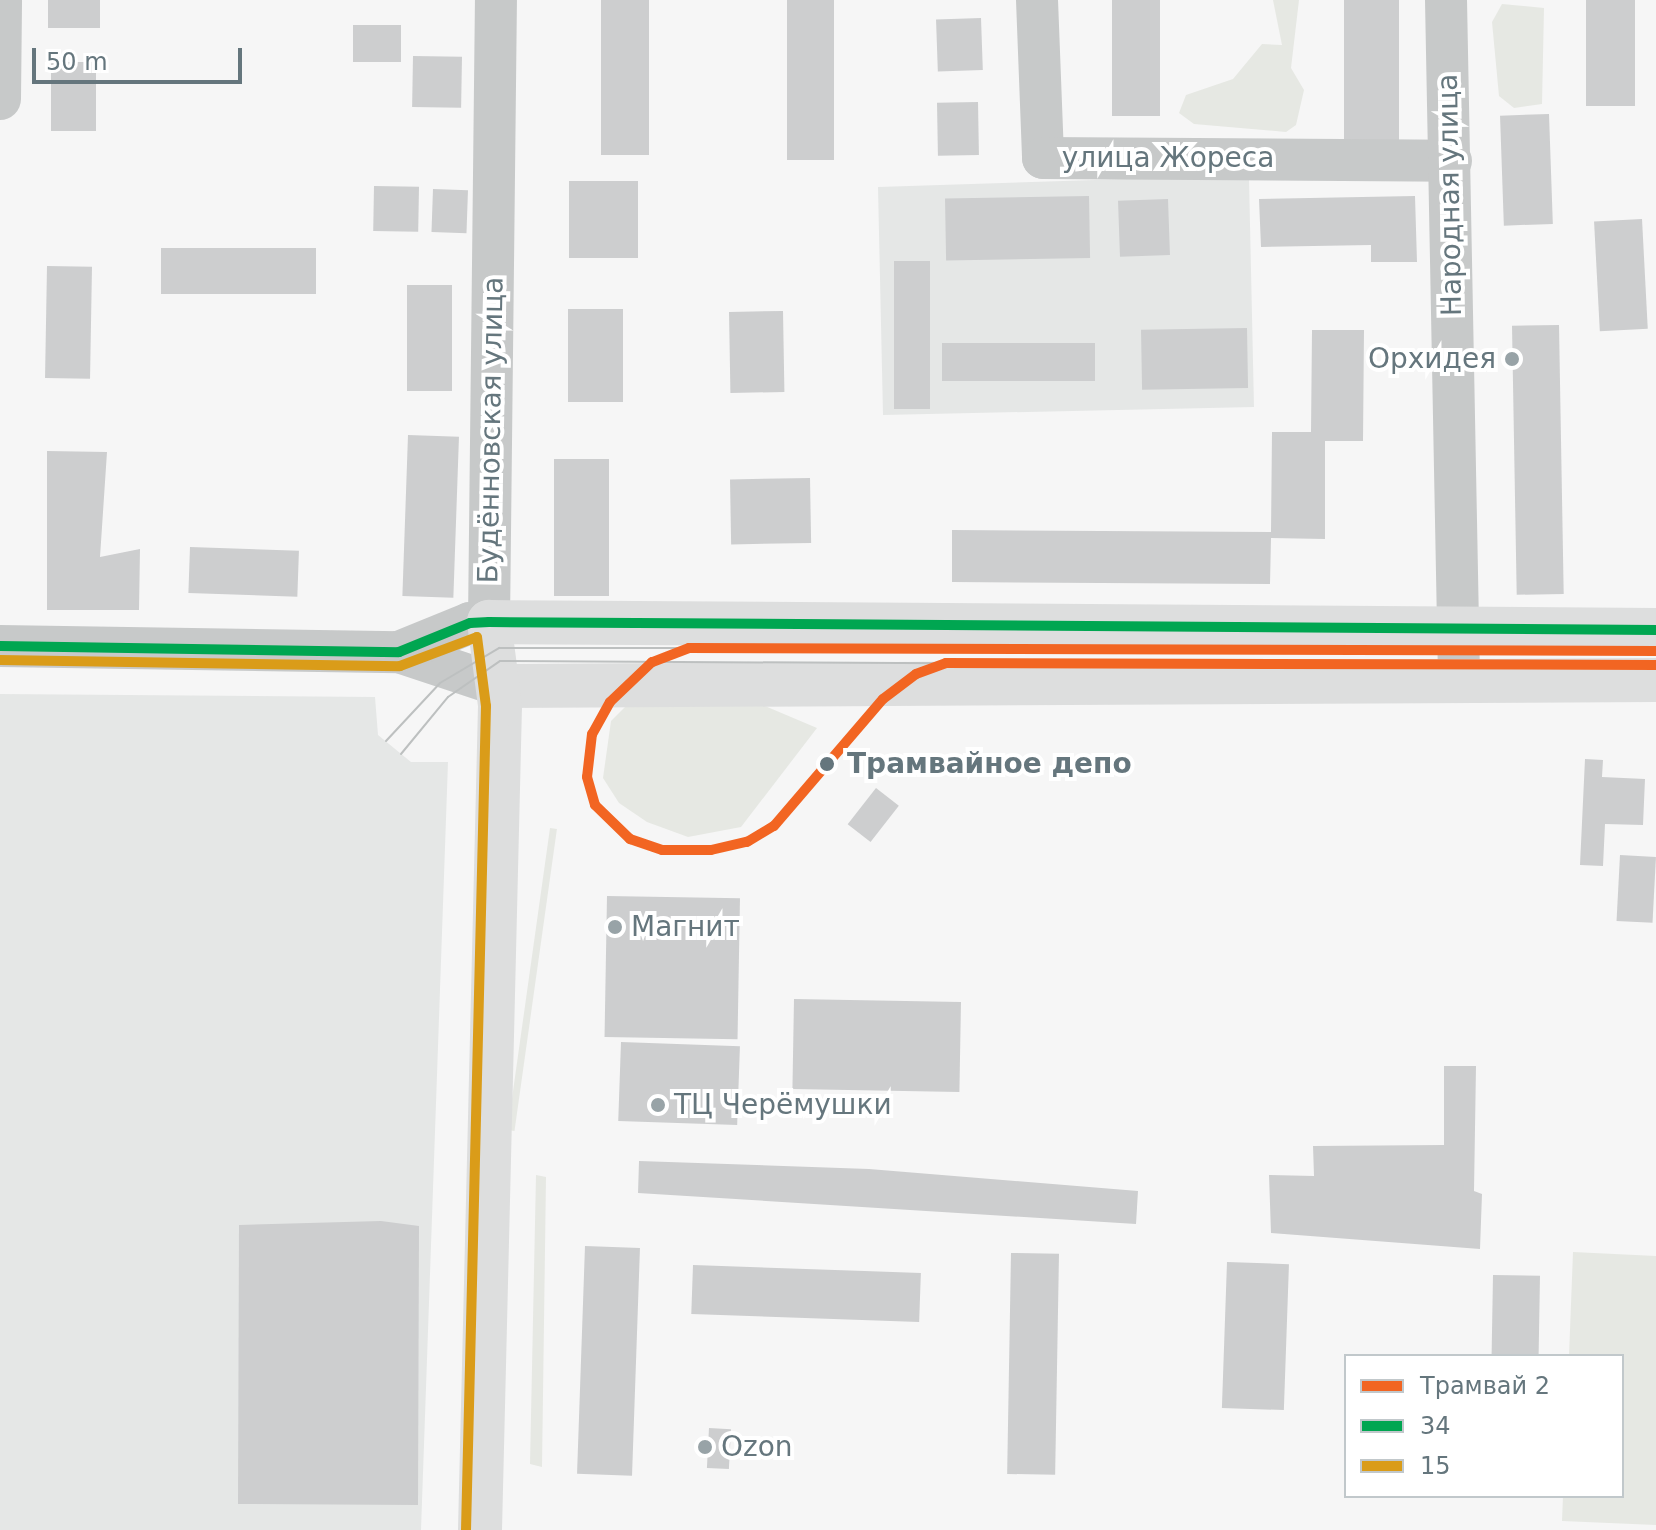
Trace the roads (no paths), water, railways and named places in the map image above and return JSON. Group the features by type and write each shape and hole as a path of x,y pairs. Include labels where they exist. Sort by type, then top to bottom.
{"main road":[{"path":"489,622 1656,630"},
{"name":"Будённовская улица","path":"480,1530 501,686 489,622"},
{"path":"501,686 1459,678 1656,680"}],"street":[{"path":"0,99 1,0"},
{"name":"Будённовская улица","path":"489,622 496,0"},
{"name":"улица Жореса","path":"1037,0 1043,158 1451,161"},
{"name":"Народная улица","path":"1446,0 1459,678"},
{"path":"399,652 470,623 489,622"},
{"path":"0,646 399,652 501,686"}],"tram line":[{"path":"386,741 440,683 499,648 689,648"},
{"name":"2","path":"1656,651 689,648 652,662 610,702 592,734 587,777 595,805 630,839 662,850 711,850 747,842 774,826 883,699 916,674 946,663 1656,665"},
{"path":"401,754 448,697 500,661 946,663"}],"place":[{"name":"Орхидея","path":"1512,359"},
{"name":"Трамвайное депо","path":"827,764"},
{"name":"Магнит","path":"615,927"},
{"name":"ТЦ Черёмушки","path":"658,1105"},
{"name":"Ozon","path":"705,1447"}]}
